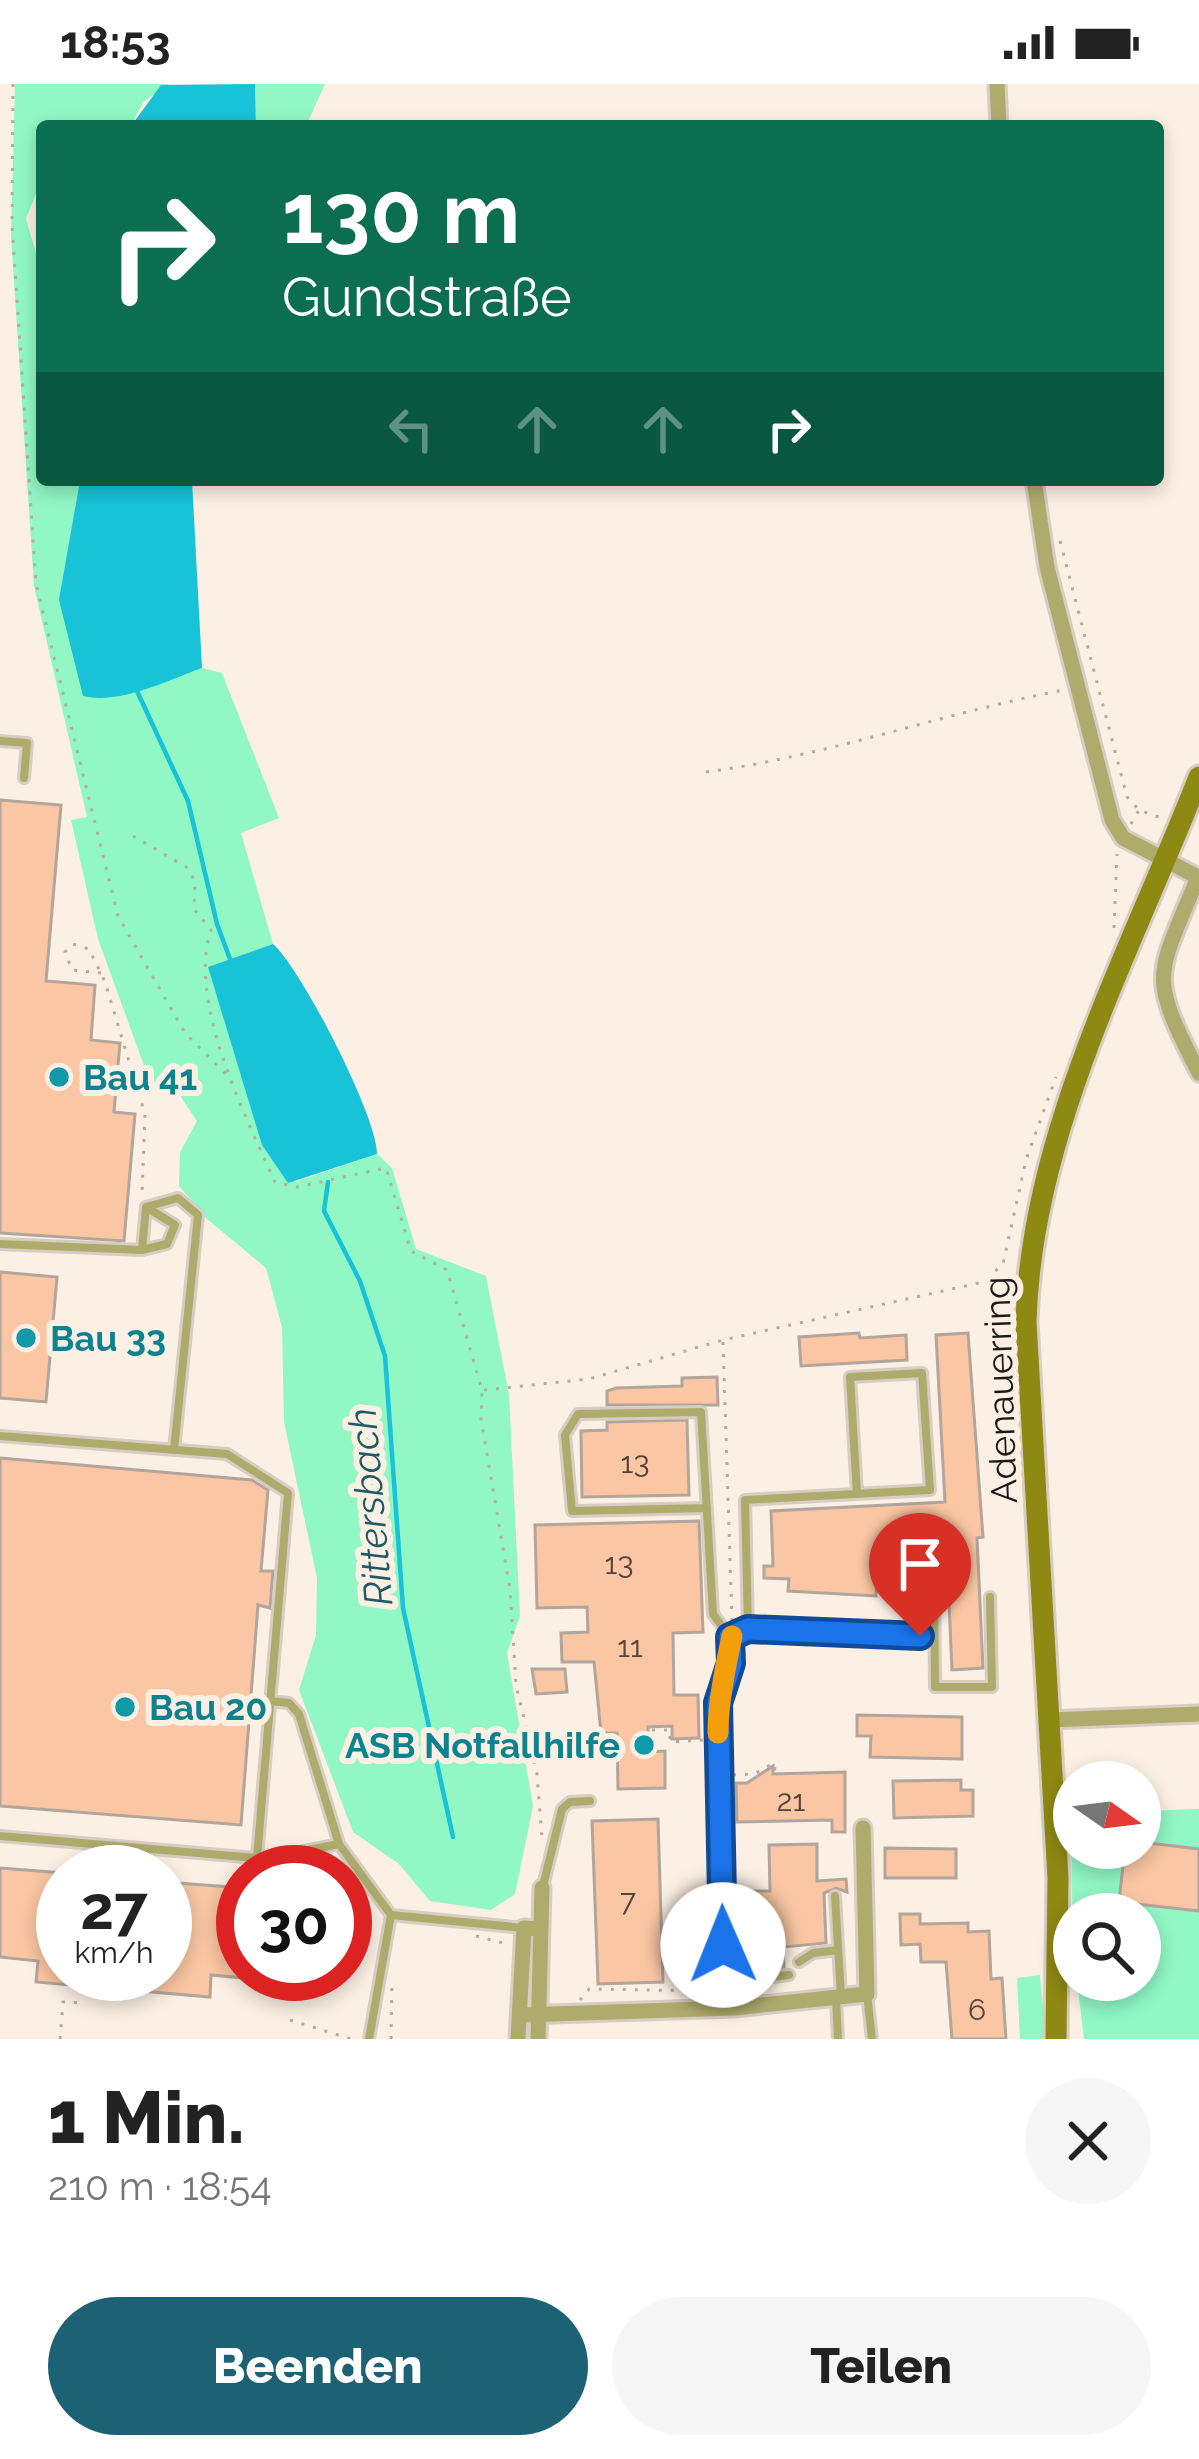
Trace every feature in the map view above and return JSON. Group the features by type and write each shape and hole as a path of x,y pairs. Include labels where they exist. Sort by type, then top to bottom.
{"main road":[{"name":"Adenauerring","path":"1056,1893 1026,1322 1030,1249 1052,1147 1199,776"},
{"name":"Adenauerring","path":"1056,2039 1057,2001"},
{"name":"Adenauerring","path":"1063,2001 1067,2039"}],"street":[{"path":"997,84 999,120"},
{"path":"1035,486 1047,567 1112,820 1123,838 1198,877 1160,969 1160,988 1199,1072"},
{"path":"723,2000 718,1703 731,1663 730,1637 748,1629 927,1637"},
{"path":"1050,1720 1199,1714"},
{"path":"521,2015 867,1994 863,1828"},
{"path":"518,2039 542,1888"},
{"path":"532,1928 538,2039"}],"lane":[{"path":"0,741 27,743 24,778"},
{"path":"146,1207 178,1198 198,1215 174,1450"},
{"path":"142,1250 146,1207"},
{"path":"0,1244 142,1250 167,1244 174,1236 170,1217 146,1207"},
{"path":"748,1629 745,1500 857,1494 930,1490 922,1373 850,1377 857,1494"},
{"path":"707,1508 572,1511 566,1435 578,1414 701,1412 707,1508 713,1614 730,1637"},
{"path":"0,1436 227,1454 288,1493 257,1845"},
{"path":"934,1578 927,1637 935,1687 992,1687 990,1597"},
{"path":"270,1701 289,1703 299,1714 339,1844 392,1915 368,2039"},
{"path":"542,1888 562,1809 570,1802 590,1801"},
{"path":"0,1836 216,1855"},
{"path":"334,1845 339,1844"},
{"path":"835,1896 838,2039"},
{"path":"723,1898 740,1898 744,1971 756,1979 789,1975"},
{"path":"392,1915 532,1928"},
{"path":"800,1962 812,1953 838,1950"},
{"path":"867,1994 872,2039"}],"path":[{"path":"13,84 12,225 32,550 60,696 118,916 185,1033 231,1079"},
{"path":"1058,532 1127,797 1139,810 1180,825"},
{"path":"706,772 770,764 960,710 1078,688"},
{"path":"133,836 188,868 196,882 194,909 211,930 201,959 206,990 231,1079 281,1186 386,1168 411,1251 437,1260 454,1284 482,1390 482,1419 510,1588 516,1685 537,1774 544,1846"},
{"path":"101,973 72,970 65,952 81,944 101,973 145,1114 141,1192 146,1207"},
{"path":"482,1390 589,1379 723,1340 983,1282"},
{"path":"723,1340 730,1637"},
{"path":"652,1730 670,1730 670,1742 718,1740"},
{"path":"719,1775 754,1774 774,1763 775,1769 785,1769"},
{"path":"458,1933 501,1941 512,1950"},
{"path":"390,1978 395,1990 391,2039"},
{"path":"664,1978 664,1990"},
{"path":"576,2013 582,1994 590,1990 664,1990 723,2000"},
{"path":"60,2039 63,2002 82,2003"},
{"path":"290,2020 351,2039"}],"green space":[{"path":"15,84 169,84 143,102 134,120 36,120 36,193 26,219 36,253 36,486 79,486 68,552 137,691 202,668 222,673 279,818 241,833 273,944 208,967 240,1065 295,1182 377,1154 392,1168 416,1249 486,1276 509,1395 520,1616 507,1653 533,1806 515,1894 491,1910 430,1901 399,1864 353,1832 299,1690 316,1635 317,1578 284,1422 282,1327 266,1268 207,1219 179,1186 180,1152 197,1121 178,1093 151,1085 98,939 71,820 87,817 34,586 11,236"},
{"path":"255,84 325,84 309,120 256,120"},
{"path":"1199,1809 1199,1849 1161,1844 1161,1810"},
{"path":"1071,1869 1123,1869 1120,1893 1072,1893"},
{"path":"1161,1907 1199,1911 1199,2039 1084,2039 1079,2001 1161,2001"},
{"path":"1040,1975 1046,2039 1020,2039 1017,1978"}],"water":[{"path":"255,84 256,120 135,120 161,85"},
{"path":"79,486 192,486 202,668 128,694 83,696 59,600"},
{"path":"273,944 336,1044 365,1109 377,1154 288,1183 262,1145 208,967"}],"building":[{"name":"Bau 41","path":"0,800 61,805 46,981 95,985 91,1040 120,1043 114,1112 135,1114 124,1241 0,1233"},
{"name":"Bau 33","path":"0,1272 57,1277 46,1402 0,1398"},
{"path":"859,1333 860,1338 906,1335 907,1360 801,1366 799,1337"},
{"path":"968,1333 983,1537 977,1538 983,1668 952,1670 947,1558 879,1556 876,1596 788,1591 789,1579 764,1578 764,1566 773,1566 771,1511 945,1502 936,1335"},
{"path":"717,1377 718,1405 607,1405 607,1391 616,1388 682,1386 682,1378"},
{"path":"687,1420 689,1495 582,1497 581,1431 607,1430 607,1422"},
{"name":"Bau 20","path":"0,1458 252,1480 268,1490 261,1571 273,1571 270,1608 258,1605 241,1825 0,1806"},
{"path":"699,1521 703,1632 673,1633 674,1695 698,1695 699,1738 672,1739 672,1726 648,1727 648,1752 665,1751 665,1788 618,1789 617,1733 601,1733 594,1662 562,1662 561,1633 588,1632 587,1607 537,1608 535,1525"},
{"path":"532,1669 565,1669 567,1692 536,1694"},
{"path":"857,1715 962,1717 962,1759 870,1757 871,1736 857,1736"},
{"path":"773,1766 773,1774 845,1772 845,1832 832,1832 832,1820 737,1822 736,1783 747,1783"},
{"path":"961,1780 961,1790 973,1790 973,1816 894,1818 893,1781"},
{"path":"658,1819 663,1982 598,1984 592,1821"},
{"path":"817,1844 817,1881 846,1879 847,1892 836,1888 824,1893 826,1943 783,1947 784,1967 758,1970 753,1967 752,1891 770,1891 769,1845"},
{"path":"1161,1844 1199,1849 1199,1911 1161,1907 1161,1893 1120,1893 1123,1869 1161,1869"},
{"path":"885,1848 956,1849 956,1878 885,1878"},
{"path":"0,1868 36,1871 36,1961 0,1957"},
{"path":"192,1884 216,1886 216,1975 211,1975 210,1997 192,1995"},
{"path":"900,1914 920,1914 920,1924 968,1923 968,1932 989,1931 991,1979 1002,1978 1006,2039 952,2039 946,1962 921,1962 920,1944 901,1945"}],"waterway":[{"name":"Rittersbach","path":"137,691 188,801 230,959"},
{"name":"Rittersbach","path":"328,1182 324,1211 360,1281 385,1356 403,1608 453,1837"}],"slow traffic":[{"path":"718,1733 718,1703 731,1663 732,1636"}],"place":[{"name":"Bau 41","path":"59,1077"},
{"name":"Bau 33","path":"26,1338"},
{"name":"Bau 20","path":"125,1707"},
{"name":"ASB Notfallhilfe","path":"644,1745"}],"route":[{"path":"723,1945 718,1703 731,1663 730,1637 748,1629 920,1636"}]}
